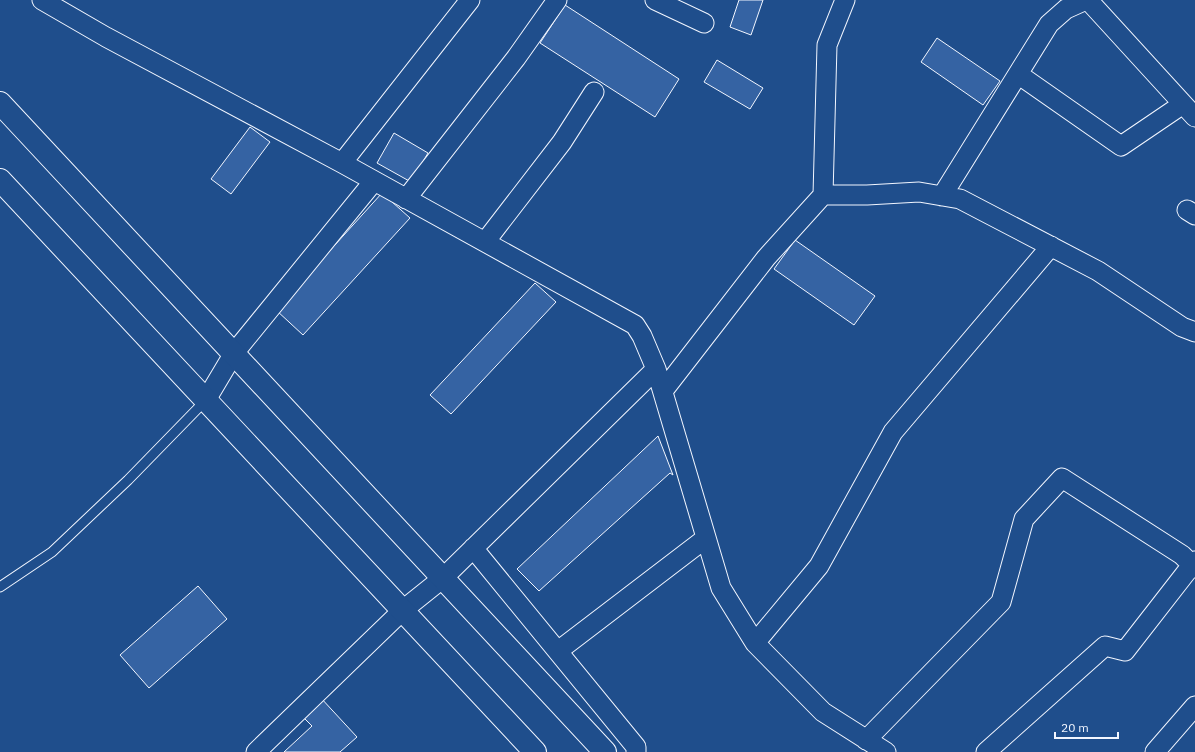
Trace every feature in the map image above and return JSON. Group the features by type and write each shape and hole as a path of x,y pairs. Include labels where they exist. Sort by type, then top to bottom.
{"main road":[{"path":"0,103 605,752"},
{"path":"0,180 535,752"}],"street":[{"path":"43,0 106,37 342,163 635,325 642,336 656,369 721,588 755,643 823,712 886,752"},
{"path":"342,163 470,0"},
{"path":"406,199 516,58 557,0"},
{"path":"655,0 704,23"},
{"path":"663,391 766,258 823,195 827,44 845,0"},
{"path":"942,196 1061,4 1087,0 1106,7 1189,111 1121,146 1018,74"},
{"path":"485,242 562,142 594,92"},
{"path":"206,400 234,353 374,181"},
{"path":"823,195 866,195 919,192 960,199 1098,271 1182,327 1195,332"},
{"path":"755,643 820,566 893,432 1051,246"},
{"path":"256,752 403,610 443,578 656,369"},
{"path":"866,740 1001,602 1024,519 1062,478 1194,564 1125,650 1105,646 986,752"},
{"path":"558,651 706,538"},
{"path":"473,548 636,747 636,752"},
{"path":"1156,752 1195,706"}],"lane":[{"path":"0,587 52,552 128,480 206,400"}],"building":[{"path":"739,0 763,0 751,35 730,27"},
{"path":"565,5 679,79 655,117 540,43"},
{"path":"937,38 1000,81 983,105 921,62"},
{"path":"717,60 763,88 750,109 704,82"},
{"path":"250,127 270,142 231,194 211,179"},
{"path":"394,133 428,153 411,182 377,163"},
{"path":"382,193 410,218 303,335 276,310"},
{"path":"795,240 875,296 854,325 774,269"},
{"path":"535,283 556,302 451,414 430,395"},
{"path":"658,436 673,475 670,473 539,591 517,569"},
{"path":"198,586 227,619 149,688 120,655"},
{"path":"320,697 357,737 340,752 284,752 312,726 301,715"}]}
